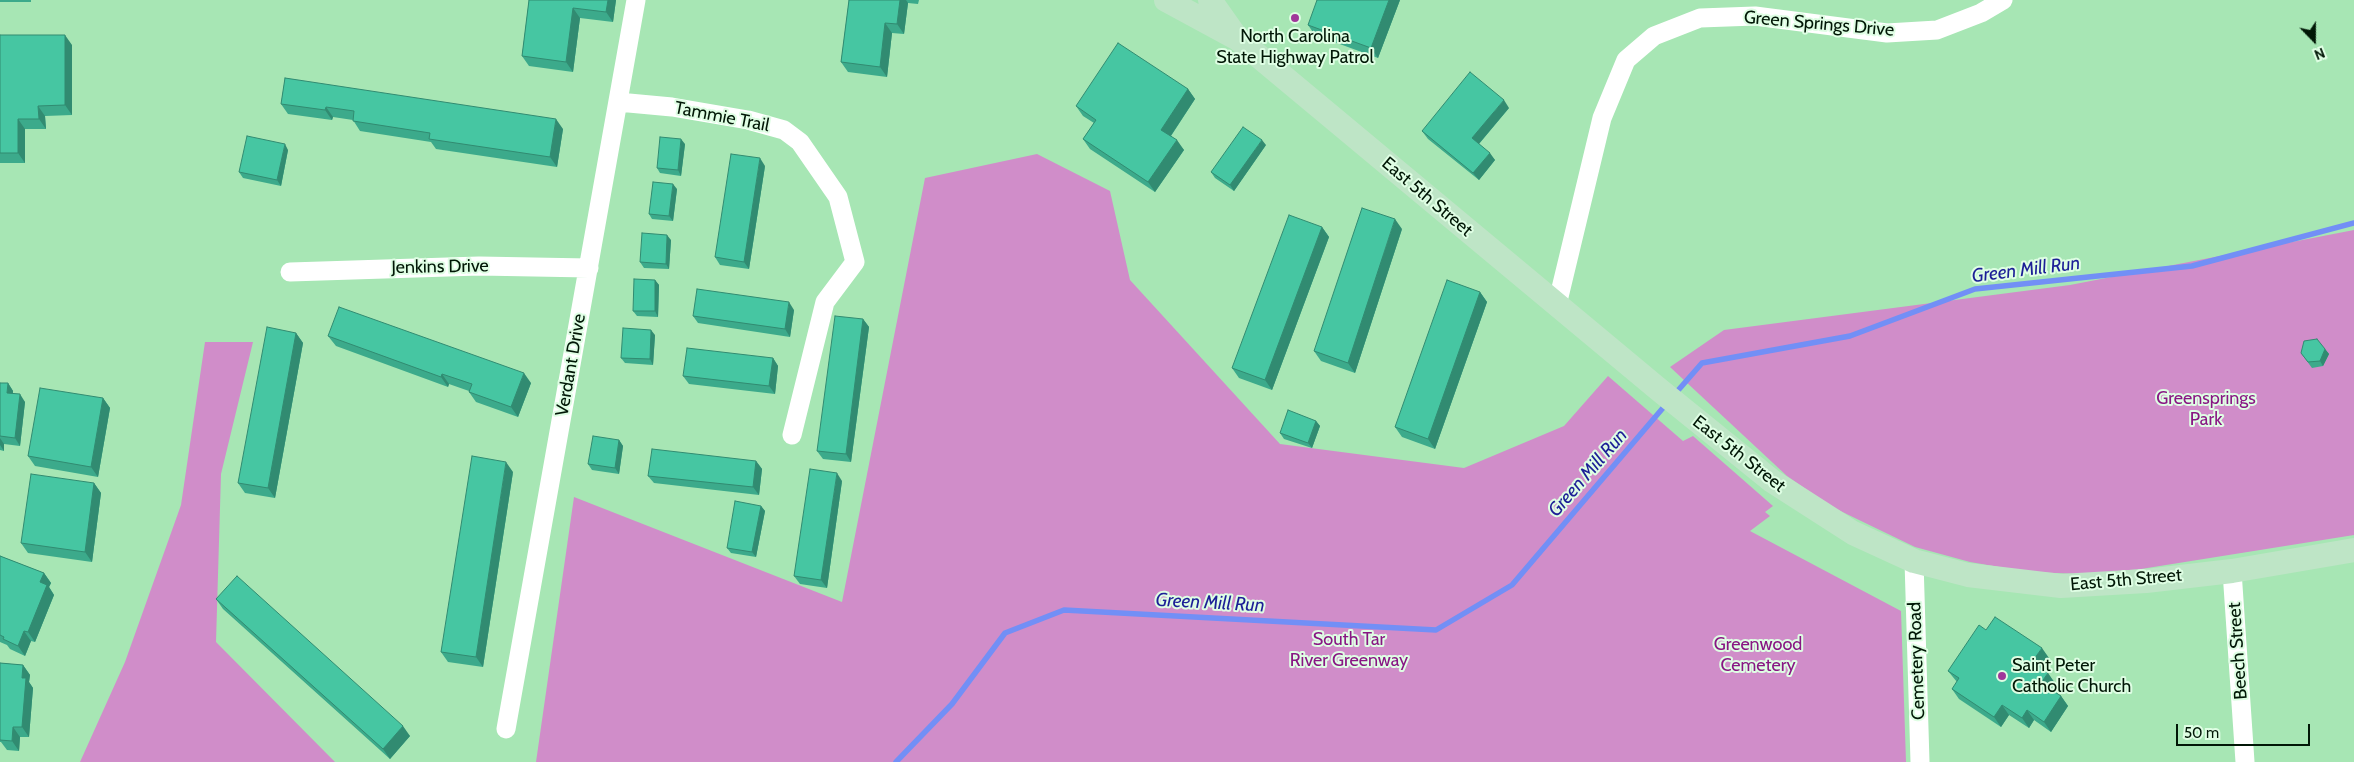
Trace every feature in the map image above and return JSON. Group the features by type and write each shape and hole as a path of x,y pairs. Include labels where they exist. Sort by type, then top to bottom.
{"main road":[{"name":"East 5th Street","path":"1210,0 1238,39"},
{"name":"East 5th Street","path":"1175,3 1238,39 1687,413 1772,481 1799,500 1854,533 1914,560 1968,575 2060,586 2103,585 2232,571 2354,550"}],"street":[{"name":"Verdant Drive","path":"506,729 636,0"},
{"name":"Green Springs Drive","path":"1557,305 1602,118 1626,60 1654,36 1700,18 1755,16 1887,33 1937,30 1981,13 2003,0"},
{"name":"Tammie Trail","path":"618,102 672,107 748,120 784,130 800,142 838,197 855,262 825,302 792,435"},
{"name":"Jenkins Drive","path":"290,272 479,266 589,268"},
{"name":"Cemetery Road","path":"1914,560 1920,762"},
{"name":"Beech Street","path":"2232,571 2245,762"}],"green space":[{"path":"1037,154 1110,191 1130,280 1280,444 1464,468 1564,426 1608,376 1683,441 1693,436 1773,506 1765,512 1770,516 1750,531 1901,611 1906,762 536,762 574,497 842,602 925,178"},
{"name":"Greensprings Park","path":"2354,230 2354,535 2141,569 2082,574 2029,572 1970,562 1915,547 1830,506 1787,476 1670,367 1724,330 2070,285"},
{"path":"205,342 253,342 221,474 216,642 335,762 80,762 125,662 181,505"}],"building":[{"path":"529,0 608,0 606,12 573,8 566,62 522,56"},
{"path":"849,0 900,0 897,24 885,23 880,67 841,62"},
{"path":"1317,0 1389,0 1371,48 1308,25"},
{"path":"0,35 65,35 65,105 38,106 39,119 18,119 18,153 0,153"},
{"path":"1118,43 1188,89 1161,130 1177,140 1148,182 1083,139 1096,120 1076,106"},
{"path":"1470,72 1504,100 1472,138 1490,153 1473,173 1422,131"},
{"path":"285,78 556,119 550,157 429,139 430,133 353,121 354,111 326,107 325,110 281,104"},
{"path":"1243,127 1262,140 1230,185 1211,172"},
{"path":"247,136 285,144 277,180 239,172"},
{"path":"660,137 681,139 678,170 657,168"},
{"path":"731,154 760,158 744,262 715,257"},
{"path":"653,182 673,184 669,216 649,214"},
{"path":"1362,208 1395,219 1348,363 1314,351"},
{"path":"1289,215 1322,227 1265,380 1232,368"},
{"path":"642,233 667,235 666,264 640,262"},
{"path":"634,279 655,280 655,311 633,311"},
{"path":"1447,280 1480,292 1428,439 1395,427"},
{"path":"697,289 789,302 785,329 693,316"},
{"path":"339,307 524,373 511,407 469,392 472,384 442,374 441,377 328,336"},
{"path":"835,316 863,319 846,454 817,451"},
{"path":"267,327 296,333 268,488 238,483"},
{"path":"623,328 651,330 650,359 621,358"},
{"path":"2317,339 2325,349 2320,361 2308,362 2301,353 2304,341"},
{"path":"687,348 773,358 769,386 683,376"},
{"path":"0,383 8,383 7,393 20,394 15,438 0,436"},
{"path":"40,388 103,398 91,467 28,456"},
{"path":"1288,410 1316,421 1308,443 1280,433"},
{"path":"593,436 619,440 615,468 588,464"},
{"path":"652,449 756,461 753,487 648,476"},
{"path":"472,456 506,462 476,657 441,652"},
{"path":"810,469 837,473 821,580 794,576"},
{"path":"31,474 94,483 85,552 21,543"},
{"path":"735,501 761,506 752,552 727,548"},
{"path":"0,556 44,573 40,582 47,585 28,632 24,631 18,646 3,639 4,637 0,635"},
{"path":"237,576 403,726 383,749 216,599"},
{"name":"Saint Peter Catholic Church","path":"1995,617 2042,648 2032,662 2048,673 2041,683 2061,696 2044,722 2027,710 2022,718 2002,705 1994,717 1952,689 1959,678 1948,671 1979,625 1986,630"},
{"path":"0,663 23,665 22,678 26,678 22,727 13,727 12,741 0,740"}],"waterway":[{"name":"Green Mill Run","path":"1674,395 1702,363 1850,336 1975,289 2192,266 2354,223"},
{"name":"Green Mill Run","path":"896,762 952,704 1005,633 1064,610 1436,630 1512,585 1668,402"}],"place":[{"name":"North Carolina State Highway Patrol","path":"1295,18"},
{"name":"Saint Peter Catholic Church","path":"2002,676"}],"park label":[{"name":"South Tar River Greenway","path":"1349,650"},
{"name":"Greenwood Cemetery","path":"1758,655"}]}
